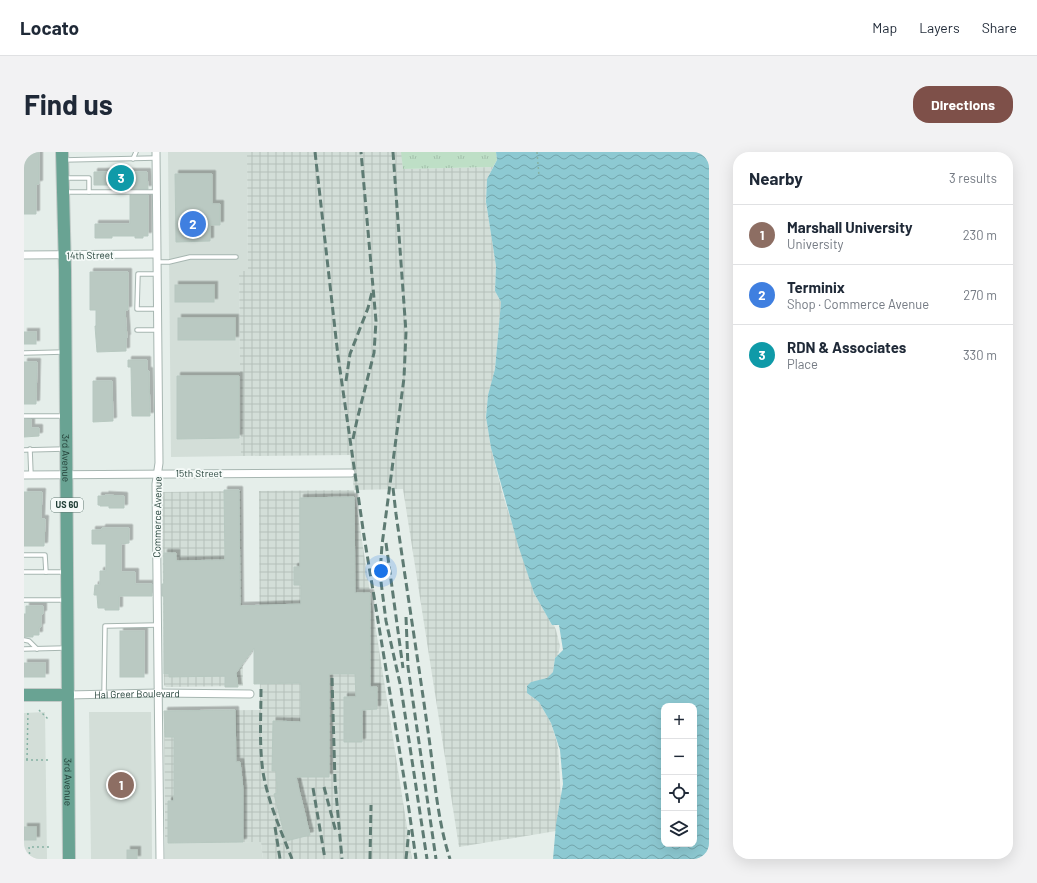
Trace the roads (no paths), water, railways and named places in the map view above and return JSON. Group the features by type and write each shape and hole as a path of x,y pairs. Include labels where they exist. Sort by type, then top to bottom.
{"main road":[{"name":"3rd Avenue","path":"62,156 66,416 69,859"},
{"name":"Hal Greer Boulevard","path":"24,695 68,695"}],"street":[{"name":"Commerce Avenue","path":"156,155 159,464 156,484 160,859"},
{"name":"14th Street","path":"24,255 156,254"},
{"name":"15th Street","path":"28,475 157,473 351,473"},
{"name":"Hal Greer Boulevard","path":"68,695 158,693 250,694"}],"lane":[{"path":"133,159 136,152"},
{"path":"62,156 133,159 156,155"},
{"path":"63,178 89,178 89,192"},
{"path":"63,192 156,192"},
{"path":"156,262 169,262 190,258 236,257"},
{"path":"156,274 138,274 137,309 157,309"},
{"path":"138,330 157,330"},
{"path":"24,353 65,352"},
{"path":"24,416 66,416"},
{"path":"28,475 30,449"},
{"path":"24,450 66,449"},
{"path":"24,555 45,555 46,572"},
{"path":"24,572 67,572"},
{"path":"24,600 67,600"},
{"path":"104,694 105,626 157,625"},
{"path":"24,640 29,641 37,649"},
{"path":"24,649 68,648"}],"water":[{"path":"496,152 709,152 709,859 553,859 556,824 563,784 560,750 551,723 539,702 527,693 527,686 531,682 547,678 553,672 555,658 563,650 559,625 552,625 534,593 518,545 491,448 486,417 488,395 495,369 501,302 495,291 496,266 486,202 487,179 497,160"}],"railway":[{"path":"315,152 338,356 364,536 416,859"},
{"path":"353,439 374,353 376,321 361,152"},
{"path":"393,152 406,332 404,378 382,545 380,574 386,621 401,688 427,859"},
{"path":"346,381 350,354 368,308 372,292"},
{"path":"393,488 438,809 450,859"},
{"path":"386,543 403,668"},
{"path":"406,617 408,667 436,859"},
{"path":"332,678 335,782 342,859"},
{"path":"261,689 261,741 265,783 271,805 292,859"},
{"path":"324,787 336,832"},
{"path":"313,788 325,859"},
{"path":"370,859 371,805"},
{"path":"275,827 280,859"},
{"path":"406,859 409,830"}],"place":[{"name":"RDN & Associates","path":"121,178"},
{"name":"Terminix","path":"193,224"},
{"name":"Marshall University","path":"121,785"}]}
